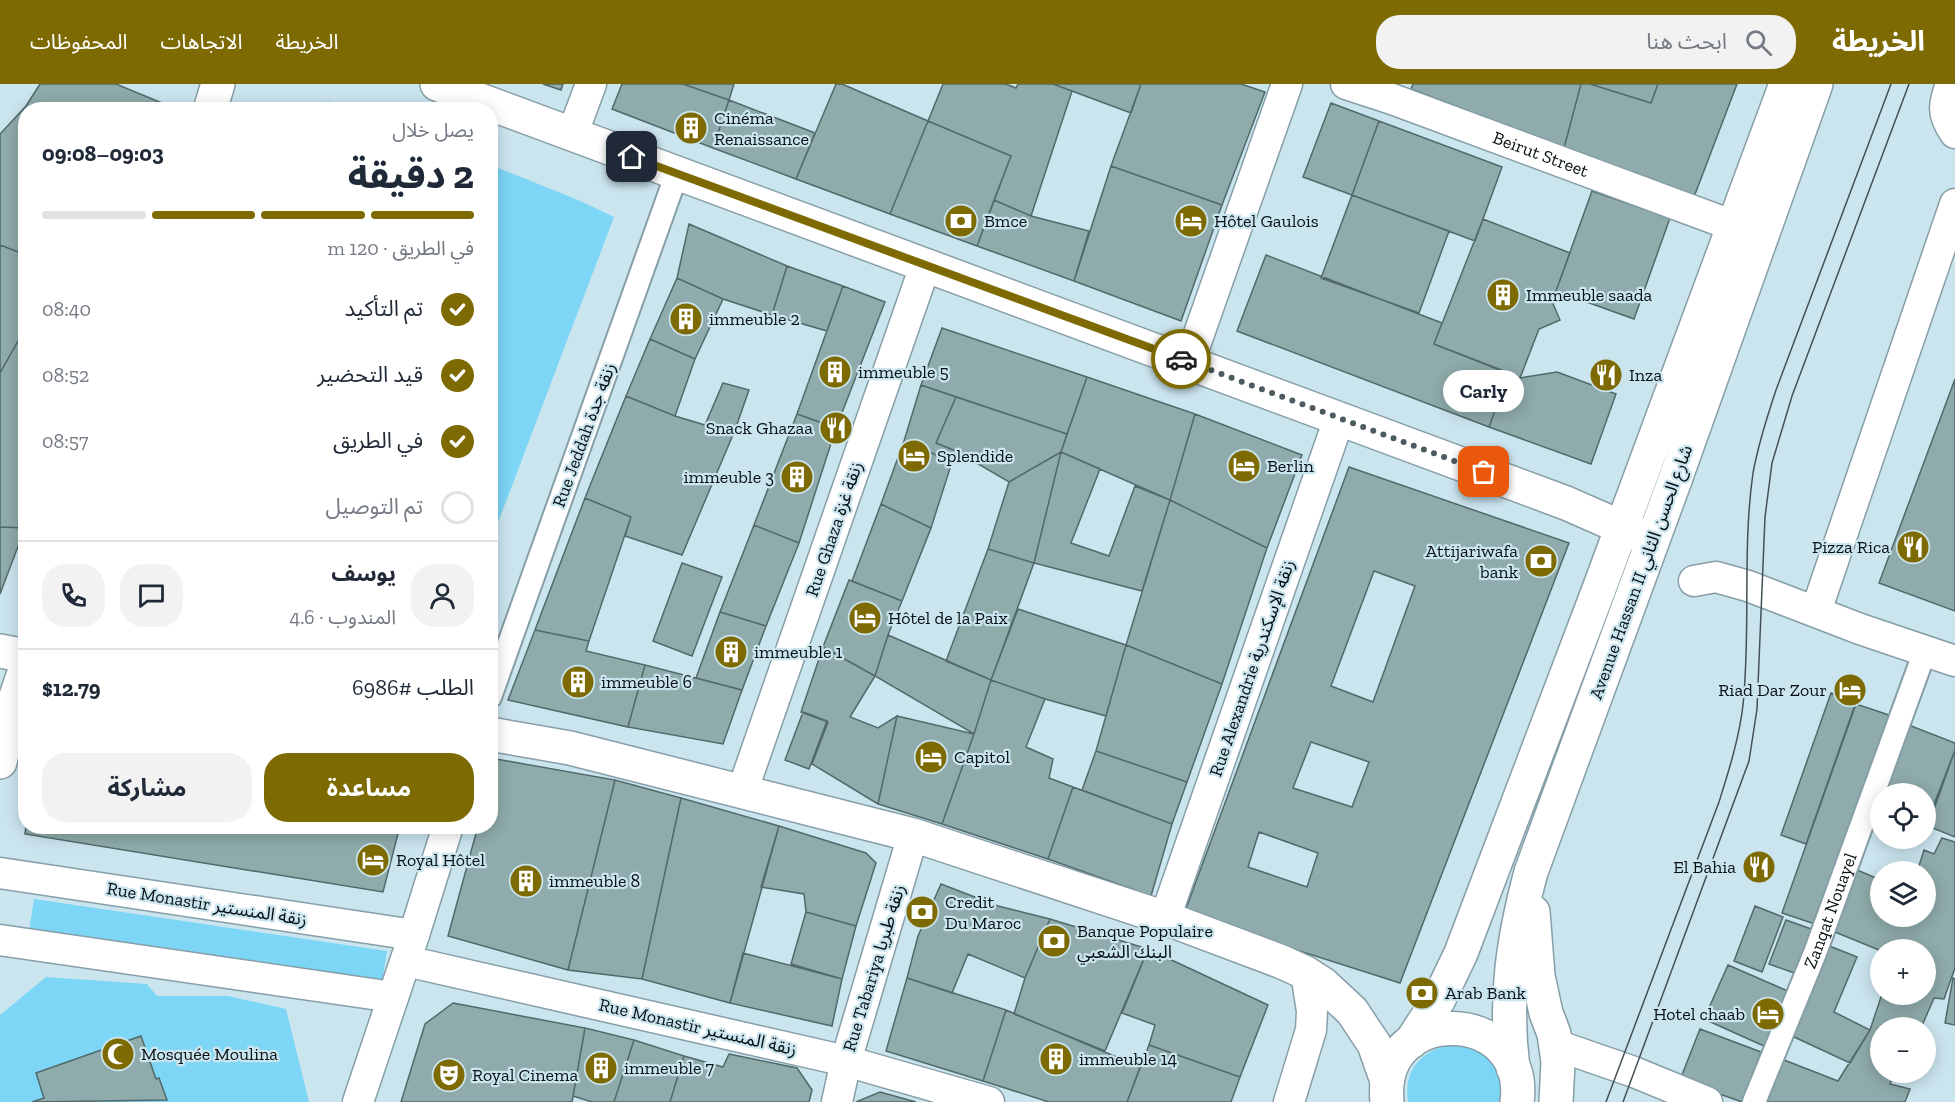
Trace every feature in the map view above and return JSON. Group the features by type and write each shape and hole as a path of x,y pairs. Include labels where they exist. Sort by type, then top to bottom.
{"main road":[{"path":"212,102 218,84"},
{"path":"437,84 485,102"},
{"name":"Avenue Hassan II شارع الحسن الثاني","path":"1387,1092 1395,1060 1439,999 1461,953 1786,84"},
{"name":"Avenue Hassan II شارع الحسن الثاني","path":"1516,1102 1516,1081 1509,1042 1509,989 1516,937 1531,872 1653,541 1816,84"},
{"path":"498,107 1566,502 1653,541"},
{"path":"0,651 18,654"},
{"path":"0,762 18,690"},
{"path":"498,735 570,748 913,835 1165,918 1306,973 1338,996 1358,1018 1374,1044 1387,1092"},
{"path":"1531,872 1538,976 1556,1045 1558,1078 1556,1102"},
{"path":"1410,1042 1431,1031 1445,1028 1475,1031 1498,1046 1513,1068"}],"street":[{"path":"572,135 591,84"},
{"path":"1189,362 1287,84"},
{"name":"Beirut Street","path":"1346,84 1395,91 1734,226"},
{"path":"1951,84 1944,107 1947,120 1955,133"},
{"name":"Rue Jeddah زنقة جدة","path":"498,675 677,173"},
{"path":"1816,611 1955,204"},
{"name":"Rue Ghaza زنقة غزة","path":"742,792 926,266"},
{"name":"Rue Alexandrie زنقة الإسكندرية","path":"1165,918 1339,419"},
{"path":"1694,581 1716,577 1748,586 1955,661"},
{"name":"Zanqat Nouayel","path":"1754,1102 1815,954 1925,651"},
{"path":"358,1102 446,834"},
{"name":"Rue Tabariya زنقة طبريا","path":"837,1102 846,1061 913,835"},
{"name":"Rue Monastir زنقة المنستير","path":"0,873 410,948 846,1061 989,1102"},
{"path":"0,940 393,997"},
{"path":"1289,1102 1311,1030 1311,1002 1306,973"},
{"path":"1556,1045 1634,1072 1707,1102"}],"shaded area":[{"path":"498,168 614,217 498,523"},
{"path":"34,899 387,951 382,983 29,932"},
{"path":"46,977 147,984 157,996 228,996 286,1009 309,1102 0,1102 0,1015"},
{"path":"1455,1044 1479,1050 1492,1061 1497,1069 1502,1102 1408,1102 1409,1079 1418,1062 1433,1050"}],"building":[{"path":"40,84 116,84 160,102 29,102"},
{"path":"543,84 563,84 561,90"},
{"name":"Cinéma Renaissance","path":"622,84 683,84 729,100 713,148 612,109"},
{"path":"683,84 734,84 729,100"},
{"path":"836,84 842,84 928,121 890,214 796,179"},
{"path":"943,84 1006,84 1016,88 1018,84 1053,84 1072,91 1031,216 994,200 1011,156 928,121"},
{"path":"1053,84 1141,84 1131,113"},
{"path":"1141,84 1241,84 1265,92 1222,205 1111,166"},
{"path":"1413,84 1581,84 1564,148 1411,89"},
{"path":"1581,84 1590,84 1651,103 1658,84 1737,84 1694,197 1564,148"},
{"path":"1590,84 1658,84 1651,103"},
{"path":"729,100 815,133 796,179 713,148"},
{"path":"1331,103 1379,121 1352,195 1303,177"},
{"path":"18,115 18,252 0,245 0,134"},
{"path":"928,121 1011,156 977,246 890,214"},
{"path":"1379,121 1502,167 1475,241 1352,195"},
{"path":"1111,166 1222,205 1181,321 1074,281"},
{"path":"1592,191 1670,218 1634,319 1556,291"},
{"path":"1352,195 1449,231 1419,313 1321,278"},
{"path":"994,200 1031,216 1089,231 1074,281 977,246"},
{"name":"Immeuble saada","path":"1483,219 1570,253 1551,299 1560,320 1539,329 1520,378 1434,344"},
{"path":"689,224 787,266 772,315 723,299 677,278"},
{"path":"0,245 18,252 18,341 0,373"},
{"path":"1266,255 1442,323 1434,344 1509,373 1489,427 1237,331"},
{"path":"787,266 843,286 827,331 772,315"},
{"name":"immeuble 2","path":"677,278 723,299 695,359 650,339"},
{"name":"immeuble 5","path":"843,286 885,302 836,428 797,414"},
{"path":"942,328 1087,377 1067,434 921,385"},
{"path":"650,339 695,359 675,416 626,396"},
{"path":"18,341 18,528 0,527 0,373"},
{"path":"1557,372 1616,394 1591,464 1489,427 1509,373 1520,378"},
{"path":"1087,377 1195,414 1170,500 1061,452"},
{"path":"1955,379 1955,611 1879,583"},
{"path":"723,383 749,390 735,430 682,555 625,536 631,517 585,498 626,396 675,416 705,425"},
{"path":"921,385 956,397 936,443 956,451 952,462 904,441"},
{"path":"956,397 1067,434 1061,452 1009,482 956,451 936,443"},
{"name":"immeuble 3","path":"797,414 836,428 799,543 754,525"},
{"path":"1195,414 1302,455 1267,548 1170,500"},
{"path":"904,441 952,462 931,528 881,504"},
{"path":"1061,452 1034,563 988,549 1009,482"},
{"path":"1061,452 1100,469 1071,543 1109,556 1135,486 1170,500 1142,591 1034,563"},
{"path":"1349,467 1569,543 1400,983 1184,914","holes":["1374,571 1415,586 1373,702 1331,686","1311,742 1369,762 1352,807 1293,788","1259,832 1318,853 1307,887 1248,867"]},
{"name":"immeuble 6","path":"585,498 631,517 589,641 535,630"},
{"path":"1170,500 1267,548 1222,684 1126,645"},
{"path":"881,504 931,528 902,601 852,581"},
{"path":"754,525 799,543 766,626 720,612"},
{"path":"0,527 18,528 18,546 0,594"},
{"path":"988,549 1034,563 991,680 946,661"},
{"path":"682,563 722,577 692,656 653,641"},
{"name":"Hôtel de la Paix","path":"849,580 902,601 875,676 823,647"},
{"path":"1018,609 1126,645 1106,716 1045,699 991,680"},
{"name":"immeuble 1","path":"720,612 766,626 742,690 696,678"},
{"name":"immeuble 6","path":"535,630 589,641 586,651 645,665 628,727 508,700"},
{"path":"888,635 991,680 974,734 875,676"},
{"path":"1126,645 1222,684 1187,782 1096,751"},
{"path":"823,647 875,676 850,717 878,728 897,716 878,804 812,764 828,722 801,712"},
{"path":"645,665 742,690 723,744 628,727"},
{"path":"991,680 1045,699 1026,747 1053,759 1049,778 1073,787 1048,859 942,824"},
{"path":"1831,693 1856,702 1806,844 1781,835"},
{"path":"1856,704 1889,715 1815,924 1782,913"},
{"path":"803,712 827,721 809,769 785,760"},
{"path":"897,716 974,734 942,824 878,804"},
{"path":"1906,724 1955,743 1955,750 1936,799 1936,783 1886,783"},
{"path":"1955,750 1955,837 1936,829 1936,803"},
{"path":"1096,751 1187,782 1172,824 1082,790"},
{"name":"immeuble 8","path":"498,759 615,780 568,970 448,936 476,834 498,834"},
{"path":"615,780 681,798 642,979 568,970"},
{"path":"1073,787 1172,824 1151,896 1048,859"},
{"path":"681,798 779,826 730,1003 642,979"},
{"path":"779,826 866,853 876,863 856,926 806,912 804,894 761,887"},
{"path":"25,834 398,834 383,892"},
{"path":"1942,838 1955,842 1955,968 1944,999 1936,998 1936,939 1870,939 1870,946 1835,932 1857,870 1870,875 1870,927 1936,927 1936,861 1920,861 1924,850 1934,854"},
{"path":"941,884 998,906 1050,919 1025,978 968,954 952,993 907,978 918,936"},
{"path":"1755,906 1783,917 1762,972 1734,961"},
{"path":"806,912 856,926 842,979 791,964"},
{"path":"1050,919 1148,949 1105,1051 1014,1014 1025,978"},
{"path":"1786,920 1814,930 1797,974 1769,964"},
{"path":"1827,945 1857,957 1834,1012 1870,1030 1850,1063 1792,1036"},
{"path":"1148,949 1268,1005 1240,1077 1149,1045 1155,1025 1122,1013"},
{"path":"743,953 842,979 832,1026 730,1003"},
{"path":"1728,965 1790,992 1766,1047 1704,1019"},
{"path":"907,978 1006,1010 983,1081 886,1051"},
{"path":"1953,978 1955,979 1955,1025 1945,1023"},
{"path":"453,1003 585,1028 572,1102 401,1102 425,1024"},
{"path":"1878,1005 1931,1005 1926,1017 1874,1017"},
{"name":"immeuble 14","path":"1006,1010 1140,1067 1127,1102 1049,1102 983,1081"},
{"name":"immeuble 7","path":"585,1028 634,1040 614,1102 592,1102 573,1096"},
{"path":"1700,1029 1761,1052 1742,1102 1680,1080"},
{"path":"1870,1030 1870,1083 1890,1083 1910,1089 1905,1102 1761,1102 1779,1058 1838,1081"},
{"name":"Mosquée Moulina","path":"141,1036 156,1079 159,1078 167,1100 32,1102 44,1098 36,1073"},
{"path":"634,1040 684,1056 670,1102 614,1102"},
{"path":"1149,1045 1240,1077 1231,1102 1127,1102"},
{"path":"729,1054 797,1068 812,1090 809,1102 670,1102 684,1056 723,1067"},
{"path":"880,1092 916,1102 856,1102"}],"tram line":[{"path":"1606,1102 1719,802 1736,742 1743,705 1748,531 1757,452 1776,390 1891,84"},
{"path":"1623,1102 1749,761 1757,709 1765,517 1772,463 1792,396 1909,84"}],"way so far":[{"path":"1181,359 1484,472"}],"place":[{"name":"Cinéma Renaissance","path":"691,128"},
{"name":"Bmce","path":"961,221"},
{"name":"Hôtel Gaulois","path":"1191,221"},
{"name":"Immeuble saada","path":"1503,295"},
{"name":"immeuble 2","path":"686,319"},
{"name":"immeuble 5","path":"835,372"},
{"name":"Inza","path":"1606,375"},
{"name":"Snack Ghazaa","path":"836,428"},
{"name":"Splendide","path":"914,456"},
{"name":"Berlin","path":"1244,466"},
{"name":"Carly","path":"1484,472"},
{"name":"immeuble 3","path":"797,477"},
{"name":"Pizza Rica","path":"1913,547"},
{"name":"Attijariwafa bank","path":"1541,561"},
{"name":"Hôtel de la Paix","path":"865,618"},
{"name":"immeuble 1","path":"731,652"},
{"name":"immeuble 6","path":"578,682"},
{"name":"Riad Dar Zour","path":"1850,690"},
{"name":"Capitol","path":"931,757"},
{"name":"Royal Hôtel","path":"373,860"},
{"name":"El Bahia","path":"1759,867"},
{"name":"immeuble 8","path":"526,881"},
{"name":"Credit Du Maroc","path":"922,912"},
{"name":"Banque Populaire البنك الشعبي","path":"1054,941"},
{"name":"Arab Bank","path":"1422,993"},
{"name":"Hotel chaab","path":"1768,1014"},
{"name":"Mosquée Moulina","path":"118,1054"},
{"name":"immeuble 14","path":"1056,1059"},
{"name":"immeuble 7","path":"601,1068"},
{"name":"Royal Cinema","path":"449,1075"}],"route":[{"path":"632,157 1181,359"}]}
